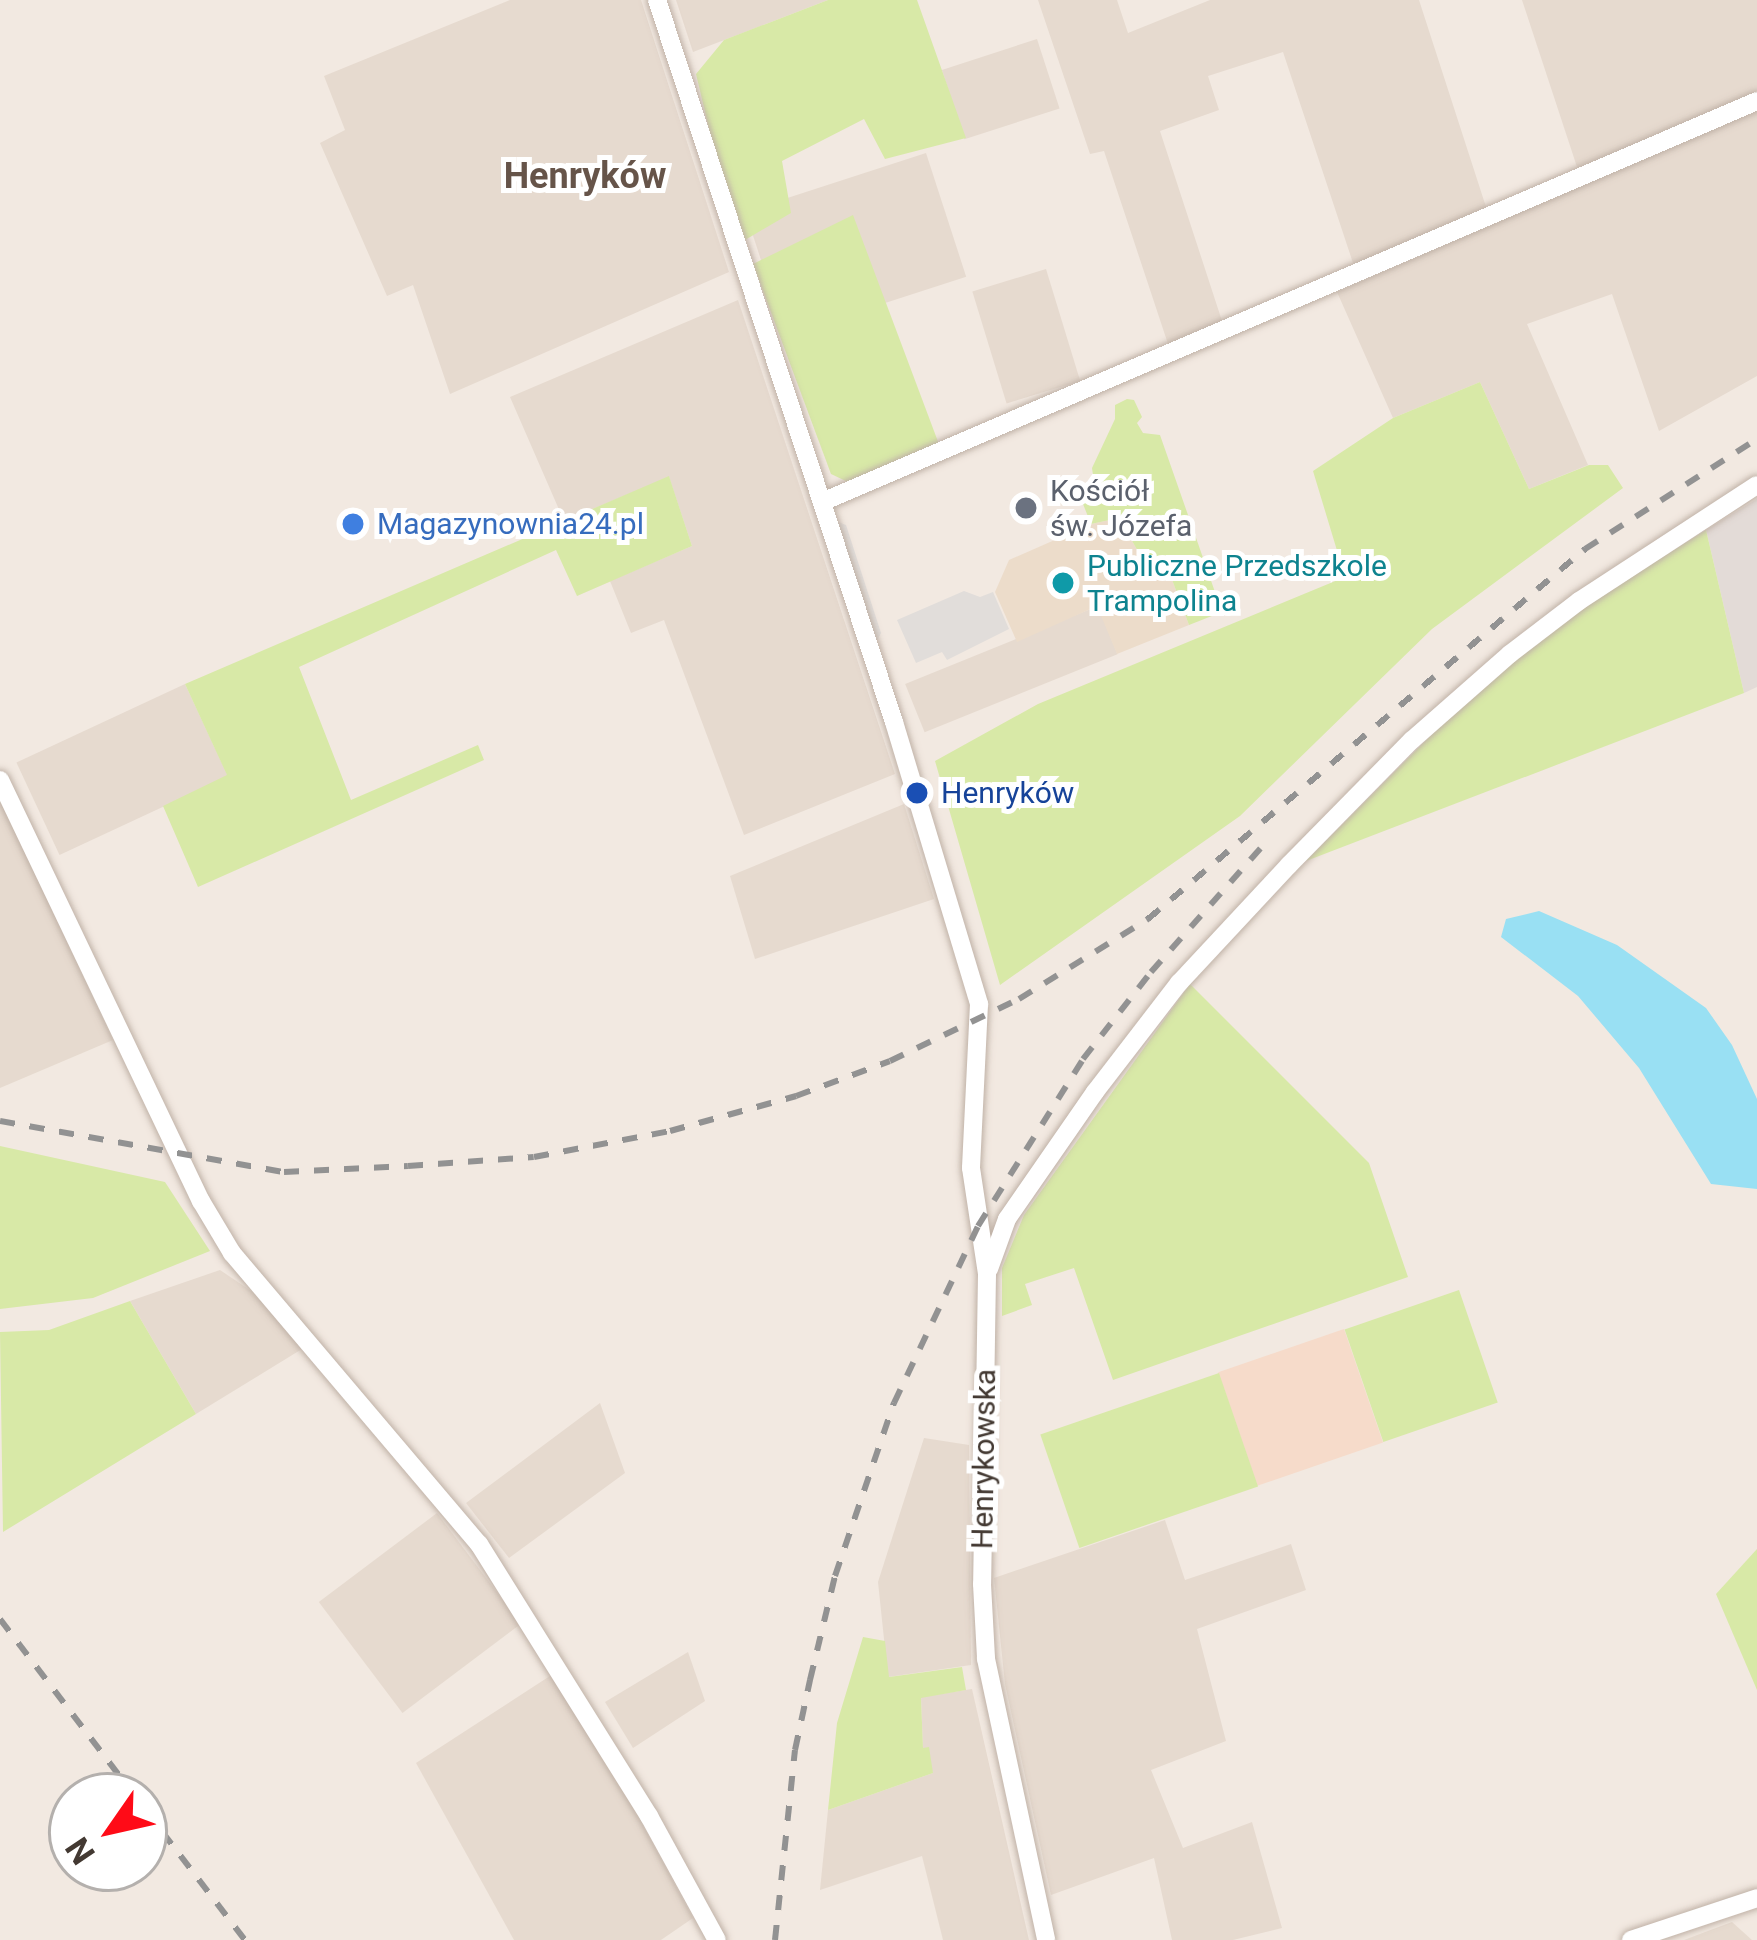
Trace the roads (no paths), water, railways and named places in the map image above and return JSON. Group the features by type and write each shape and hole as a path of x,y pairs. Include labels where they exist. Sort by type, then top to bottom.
{"street":[{"name":"Henrykowska","path":"657,0 973,974 980,1042 972,1198 987,1274 982,1564 986,1659 1046,1940"},
{"path":"822,502 1757,101"},
{"path":"987,1274 1007,1219 1109,1074 1179,982 1319,834 1412,740 1510,654 1579,601 1757,485"},
{"path":"0,780 201,1201 232,1253 479,1544 649,1816 716,1940"},
{"path":"1631,1940 1757,1898"}],"water":[{"path":"1539,911 1617,945 1706,1008 1732,1045 1757,1099 1757,1189 1711,1184 1639,1068 1578,996 1501,937 1506,919"}],"railway":[{"path":"0,1121 284,1172 408,1166 534,1157 670,1131 796,1096 890,1061 1019,999 1148,919 1585,549 1757,439"},
{"path":"775,1940 795,1750 810,1680 835,1576 894,1403 978,1226 1083,1059 1151,972 1266,842"},
{"path":"0,1619 117,1772"},
{"path":"168,1839 245,1940"}],"place":[{"name":"Kościół św. Józefa","path":"1026,508"},
{"name":"Magazynownia24.pl","path":"353,524"},
{"name":"Publiczne Przedszkole Trampolina","path":"1063,583"},
{"name":"Henryków","path":"917,793"}],"district":[{"name":"Henryków","path":"585,177"}]}
